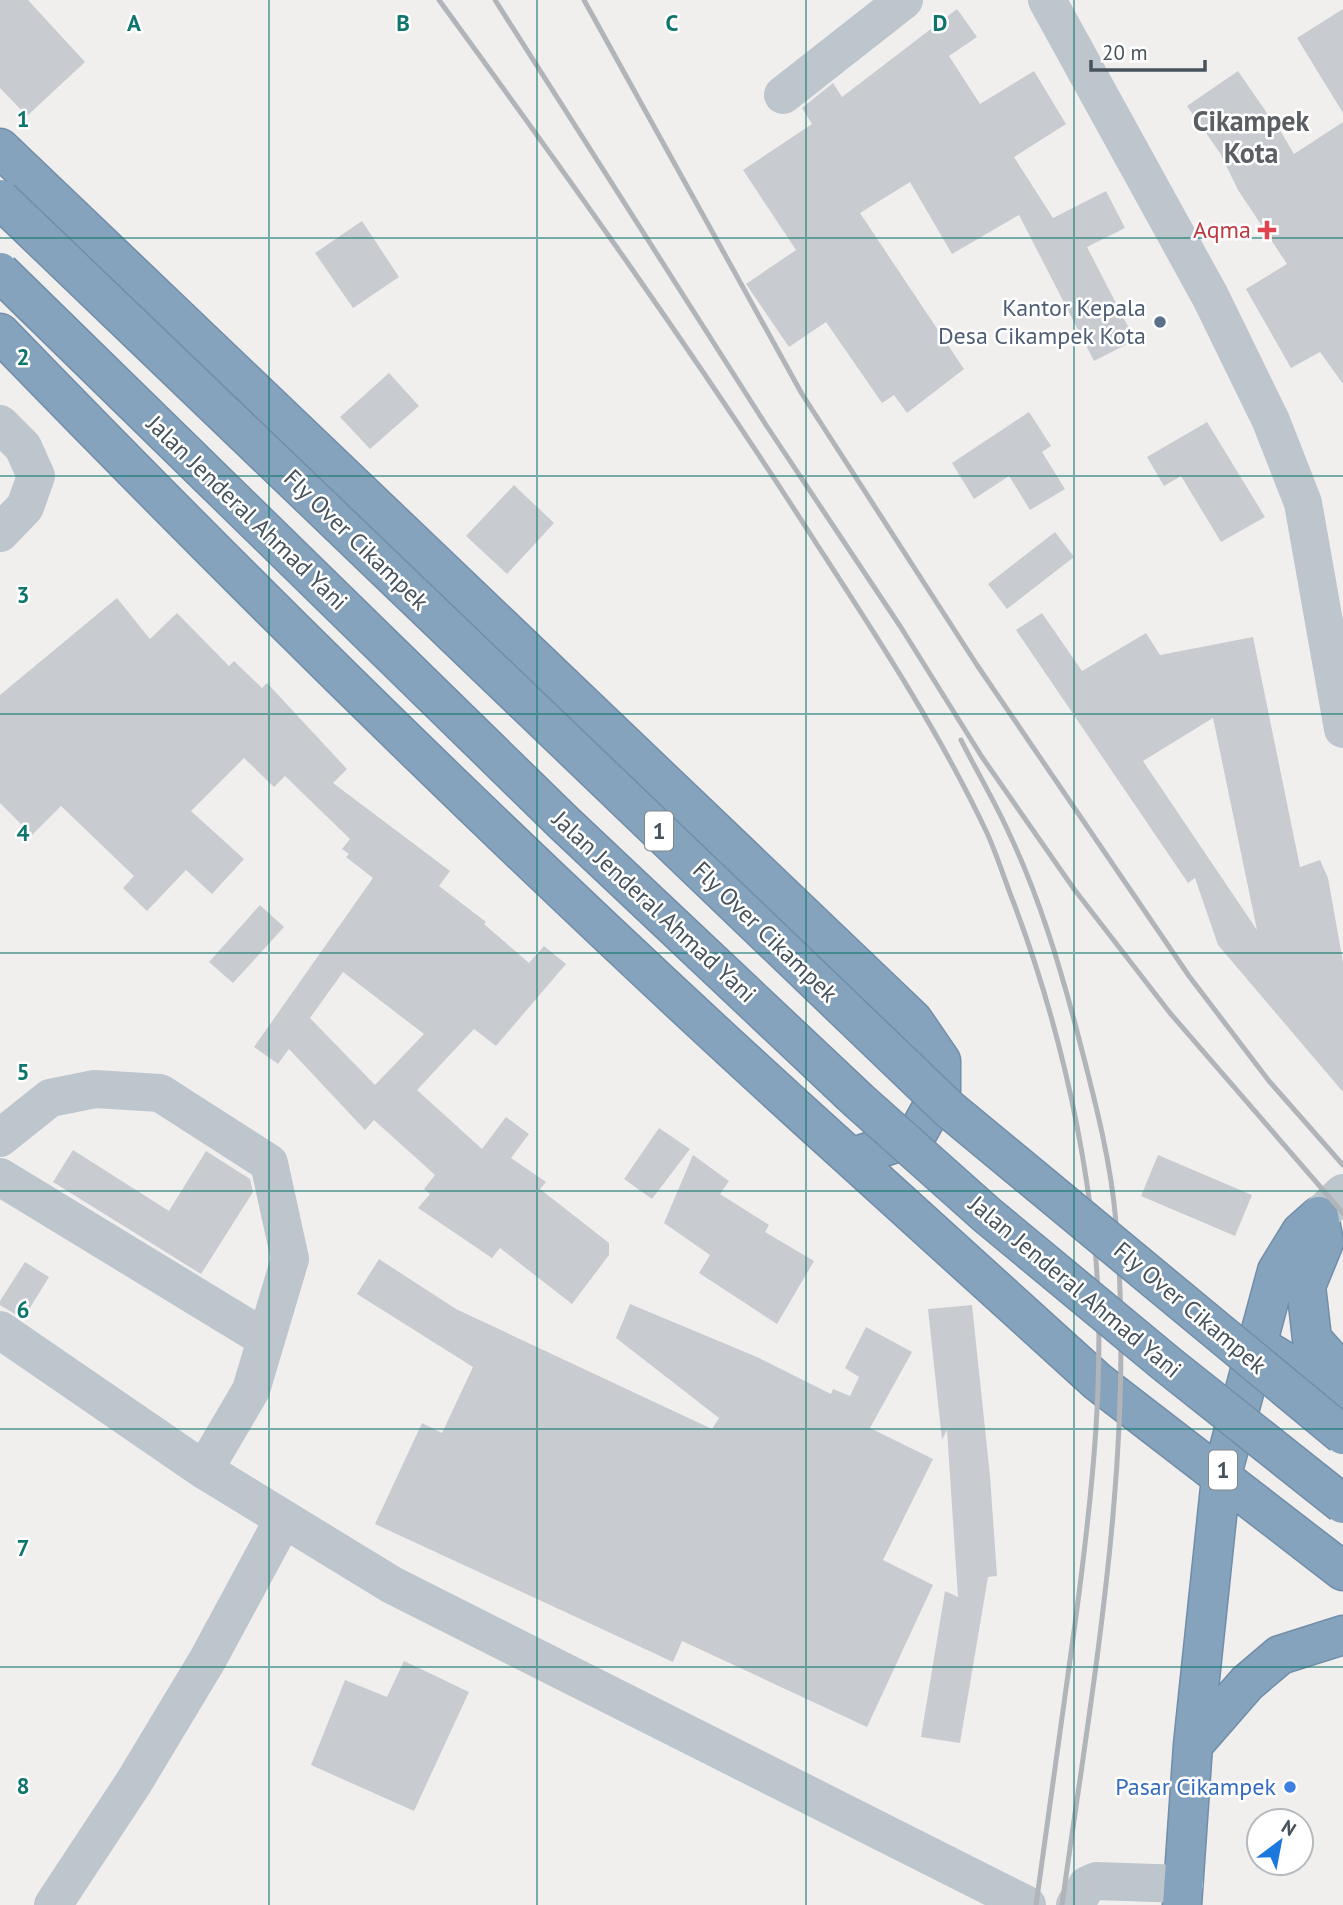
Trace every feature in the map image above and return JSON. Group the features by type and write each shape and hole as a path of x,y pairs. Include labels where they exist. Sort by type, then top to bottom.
{"highway":[{"path":"0,148 913,1020 941,1061 942,1091 916,1136 851,1158"},
{"name":"Fly Over Cikampek","path":"0,199 948,1109 1343,1434"},
{"name":"Jalan Jenderal Ahmad Yani","path":"0,272 564,823 859,1101 998,1224 1168,1365 1343,1504"},
{"path":"0,333 193,533 668,993 1098,1382 1343,1571"},
{"path":"1331,1204 1324,1242 1306,1286 1312,1339 1343,1374"},
{"name":"1","path":"1183,1894 1193,1745 1221,1478 1277,1271 1301,1232 1331,1204"},
{"path":"1256,1344 1343,1397"},
{"path":"1193,1745 1247,1683 1279,1655 1343,1635"}],"street":[{"path":"783,95 904,0"},
{"path":"1047,0 1210,296 1271,421 1328,560 1343,729"},
{"path":"0,424 23,447 36,476 26,507 0,533"},
{"path":"0,1138 50,1098 95,1089 160,1093 269,1163 290,1259 251,1390 204,1470"},
{"path":"0,1177 266,1339"},
{"path":"0,1330 204,1470 392,1585 1027,1905"},
{"path":"53,1905 134,1782 208,1659 283,1520"},
{"path":"1075,1905 1087,1885 1096,1881 1183,1894"}],"building":[{"path":"0,0 28,0 85,62 27,116 0,88"},
{"path":"957,9 977,37 949,56 980,104 1034,71 1066,124 1014,157 1053,218 1106,191 1125,228 1087,247 1135,340 1094,361 1019,215 952,254 910,182 860,213 964,369 907,413 894,395 882,403 826,322 789,347 746,284 796,250 743,170 812,124 802,108 833,83 842,97"},
{"path":"1343,9 1343,113 1297,38"},
{"path":"1238,71 1269,116 1271,115 1294,154 1343,122 1343,384 1320,352 1291,368 1246,289 1287,264 1238,190 1220,153 1187,106"},
{"path":"362,221 399,277 353,308 315,253"},
{"path":"389,373 419,406 370,449 340,417"},
{"path":"1029,412 1051,446 1042,452 1065,489 1030,510 1009,476 974,499 952,463"},
{"path":"1207,422 1265,517 1221,542 1181,476 1164,486 1147,457"},
{"path":"514,485 554,523 507,574 466,536"},
{"path":"1055,532 1074,557 1007,609 988,584"},
{"path":"117,598 150,639 177,613 229,666 234,661 262,688 267,683 347,769 333,783 450,871 439,886 486,922 484,924 529,963 544,946 566,964 496,1046 474,1029 417,1090 482,1149 506,1117 529,1134 511,1158 546,1182 540,1189 609,1243 609,1255 572,1304 500,1248 492,1258 418,1208 430,1194 424,1189 435,1175 374,1120 365,1130 289,1049 278,1064 254,1047 373,878 346,857 349,854 342,849 350,839 285,776 274,787 244,758 191,811 244,859 212,894 186,870 147,911 123,888 134,876 61,806 32,835 0,803 0,695","holes":["343,972 424,1034 375,1085 310,1018"]},
{"path":"1042,613 1082,671 1146,633 1160,655 1253,637 1300,867 1320,860 1328,878 1343,962 1343,1092 1218,945 1195,878 1188,883 1016,630","holes":["1213,718 1257,930 1143,761"]},
{"path":"260,905 284,927 233,983 209,962"},
{"path":"659,1128 690,1149 652,1199 624,1179"},
{"path":"73,1150 169,1211 206,1151 250,1179 253,1192 201,1274 53,1182"},
{"path":"693,1155 729,1181 720,1194 769,1225 765,1232 814,1261 777,1324 699,1273 710,1255 664,1223"},
{"path":"1158,1155 1252,1195 1235,1236 1141,1196"},
{"path":"379,1259 456,1309 712,1429 719,1418 616,1338 630,1304 757,1357 831,1394 833,1389 850,1396 859,1377 845,1368 866,1327 912,1352 870,1428 933,1459 883,1560 933,1585 867,1727 682,1641 673,1662 375,1524 422,1423 442,1433 473,1367 357,1294"},
{"path":"25,1262 49,1277 23,1319 0,1305 0,1301"},
{"path":"972,1305 990,1476 997,1576 988,1577 960,1743 921,1737 945,1591 958,1597 947,1430 942,1440 928,1309"},
{"path":"404,1661 469,1692 414,1811 311,1765 345,1680 387,1697"}],"railway":[{"path":"439,0 679,336 906,685 949,758 987,833 1041,983 1064,1066 1082,1151 1094,1237 1099,1334 1096,1431 1087,1528 1036,1905"},
{"path":"495,0 982,757 1074,889 1170,1013 1343,1213"},
{"path":"584,0 802,394 977,665 1189,976 1269,1081 1343,1165"},
{"path":"961,740 1019,856 1048,932 1096,1105 1116,1223 1121,1309 1116,1480 1098,1650 1062,1905"}],"place":[{"name":"Aqma","path":"1267,230"},
{"name":"Kantor Kepala Desa Cikampek Kota","path":"1160,322"},
{"name":"Pasar Cikampek","path":"1290,1787"}],"district":[{"name":"Cikampek Kota","path":"1251,137"}]}
